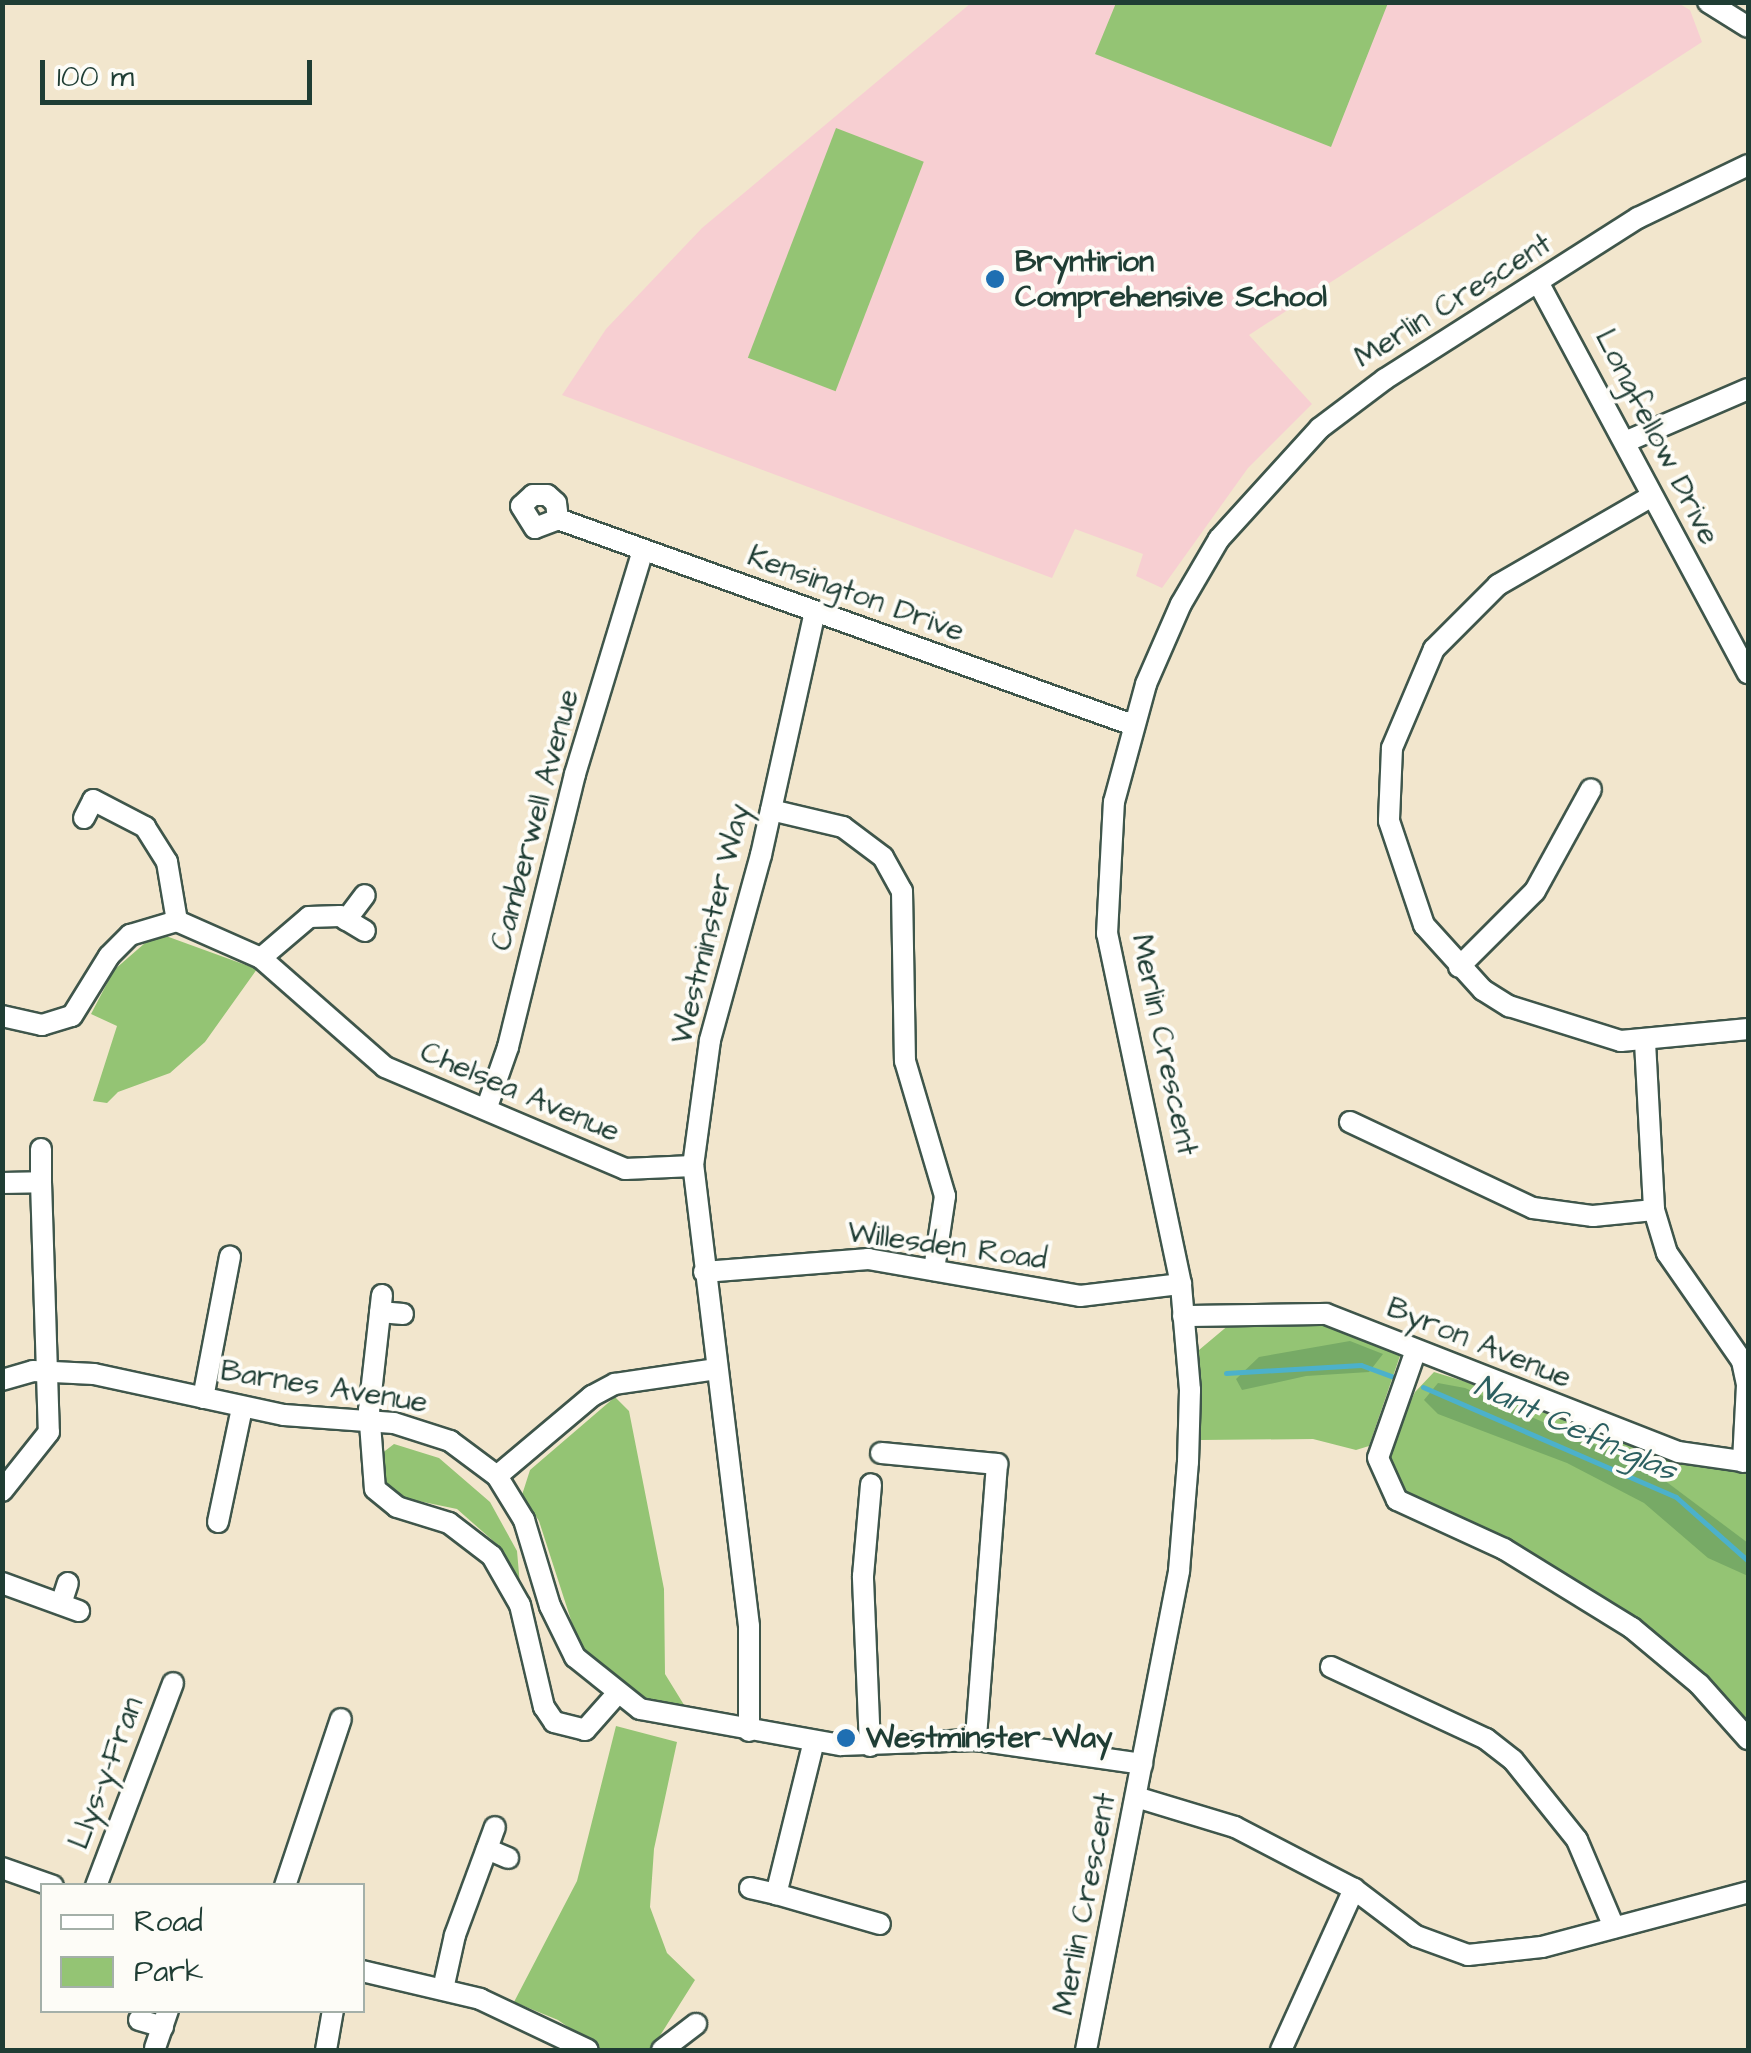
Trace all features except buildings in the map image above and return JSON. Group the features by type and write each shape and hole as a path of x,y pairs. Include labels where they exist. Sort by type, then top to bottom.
{"street":[{"path":"1708,2 1748,27"},
{"name":"Merlin Crescent","path":"1086,2050 1179,1571 1190,1390 1181,1284 1108,934 1114,802 1133,724 1157,654 1198,572 1273,475 1353,401 1677,195 1748,166"},
{"name":"Longfellow Drive","path":"1538,282 1748,673"},
{"path":"1625,442 1748,389"},
{"path":"1652,496 1498,585 1456,623 1416,681 1392,748 1389,822 1424,925 1483,990 1538,1018 1592,1036 1645,1042 1748,1029"},
{"name":"Kensington Drive","path":"558,518 1133,724"},
{"name":"Camberwell Avenue","path":"487,1106 643,550"},
{"name":"Westminster Way","path":"749,1731 748,1626 692,1166 710,1040 771,810 815,612"},
{"path":"1459,967 1536,891 1591,789"},
{"path":"92,800 128,815 160,844 177,921"},
{"path":"771,810 842,828 883,858 902,891 905,1060 945,1196 934,1270"},
{"path":"2,1016 59,1022 82,1004 109,956 130,935 177,921 261,958 309,917 356,926 365,894"},
{"name":"Chelsea Avenue","path":"261,958 385,1067 487,1106 625,1169 692,1166"},
{"path":"1645,1042 1654,1210 1667,1253 1742,1361 1746,1462"},
{"path":"1350,1122 1533,1208 1580,1216 1654,1210"},
{"path":"2,1491 49,1432 41,1150"},
{"path":"2,1183 42,1182"},
{"path":"203,1398 230,1256"},
{"name":"Willesden Road","path":"704,1272 813,1259 868,1259 1080,1296 1181,1284"},
{"path":"402,1314 382,1304 372,1420 375,1489 396,1507 449,1524 492,1556 520,1605 544,1707 554,1722 585,1730 616,1695"},
{"name":"Byron Avenue","path":"1184,1316 1326,1314 1680,1452 1746,1462"},
{"path":"1416,1350 1378,1458 1397,1500 1504,1549 1616,1618 1699,1684 1748,1738"},
{"path":"497,1476 592,1396 615,1384 717,1368"},
{"name":"Barnes Avenue","path":"2,1380 46,1370 242,1408 372,1420 437,1435 497,1476 524,1520 559,1630 590,1675 616,1695 673,1720 870,1746 976,1740 1142,1764"},
{"path":"226,1512 242,1408"},
{"path":"880,1453 1007,1464 976,1740"},
{"path":"870,1746 863,1576 871,1484"},
{"path":"2,1583 70,1607 68,1583"},
{"path":"1331,1667 1486,1738 1513,1760 1577,1840 1614,1927"},
{"name":"Llys-y-Fran","path":"97,1883 173,1682"},
{"path":"286,1883 341,1719"},
{"path":"776,1894 814,1741"},
{"path":"1136,1797 1236,1826 1354,1889 1416,1936 1468,1955 1502,1955 1748,1892"},
{"path":"443,1989 455,1935 495,1827"},
{"path":"487,1850 508,1858"},
{"path":"2,1868 44,1883"},
{"path":"750,1888 880,1924"},
{"path":"1281,2050 1354,1889"},
{"path":"365,1972 443,1989 521,2014 588,2050"},
{"path":"326,2050 332,2013"},
{"path":"139,2020 166,2019 155,2048"},
{"path":"662,2050 696,2024"}],"shaded area":[{"name":"Bryntirion Comprehensive School","path":"971,3 1678,3 1690,10 1702,42 1249,335 1312,404 1248,468 1162,588 1136,576 1143,554 1075,529 1052,578 562,395 606,329 702,228"}],"green space":[{"path":"1116,2 1388,3 1331,147 1095,54"},
{"path":"836,128 924,162 836,391 748,358"},
{"path":"166,936 257,969 205,1042 170,1073 118,1092 107,1103 93,1101 117,1026 91,1014 114,970 145,943"},
{"path":"1319,1318 1401,1353 1369,1446 1356,1450 1313,1439 1200,1440 1199,1350 1230,1324"},
{"path":"1350,1341 1383,1354 1369,1372 1306,1376 1242,1390 1236,1379 1259,1357"},
{"path":"1434,1372 1748,1468 1748,1728 1697,1674 1400,1490 1388,1461 1390,1446 1415,1392"},
{"path":"1438,1383 1465,1388 1648,1468 1748,1543 1748,1576 1708,1558 1644,1503 1567,1463 1438,1414 1424,1400"},
{"path":"615,1397 629,1411 664,1589 665,1674 689,1713 621,1689 581,1651 539,1521 522,1495 530,1470"},
{"path":"394,1444 439,1458 490,1502 517,1551 520,1585 499,1546 457,1509 394,1496 385,1486 381,1454"},
{"path":"616,1726 677,1742 654,1849 650,1907 667,1953 695,1980 651,2050 601,2050 558,2020 514,2002 577,1881"}],"waterway":[{"name":"Nant Cefn-glas","path":"1226,1373 1361,1365 1392,1376"},
{"name":"Nant Cefn-glas","path":"1423,1387 1676,1497 1748,1561"}],"place":[{"name":"Bryntirion Comprehensive School","path":"995,279"},
{"name":"Westminster Way","path":"846,1738"}]}
